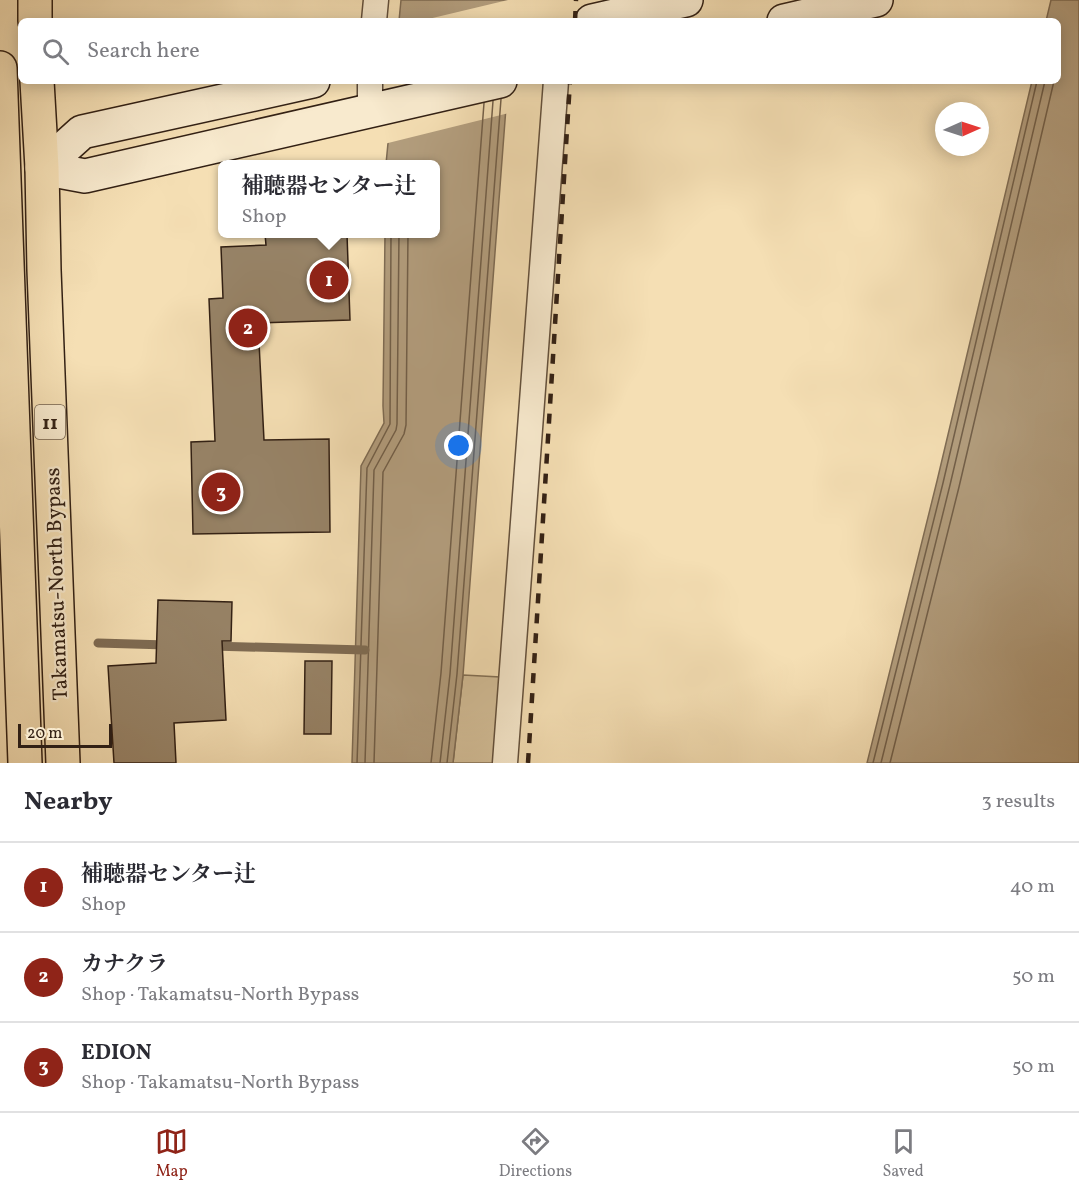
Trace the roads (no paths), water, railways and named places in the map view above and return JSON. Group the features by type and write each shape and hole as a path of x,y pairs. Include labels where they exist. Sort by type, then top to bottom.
{"highway":[{"path":"35,0 35,18"},
{"name":"Takamatsu-North Bypass","path":"0,68 25,763"},
{"name":"Takamatsu-North Bypass","path":"38,84 63,763"}],"street":[{"path":"374,18 376,0"},
{"path":"605,18 686,0"},
{"path":"798,18 876,0"},
{"path":"42,168 81,132 299,84"},
{"path":"42,168 85,176 374,100 480,84"},
{"path":"505,763 556,84"}],"water":[{"path":"401,0 514,0 513,18 399,18"},
{"path":"1051,0 1079,0 1079,763 867,763 1031,84 1061,84 1061,18 1047,18"},
{"path":"394,84 508,84 463,675 453,763 352,763 361,466 384,423 385,238 440,238 440,160 386,160"}],"waterway":[{"path":"98,643 167,645"},
{"path":"211,646 365,650"}],"railway":[{"path":"575,18 576,0"},
{"path":"528,763 570,84"}],"place":[{"name":"補聴器センター辻","path":"329,280"},
{"name":"カナクラ","path":"248,328"},
{"name":"EDION","path":"221,492"}]}
